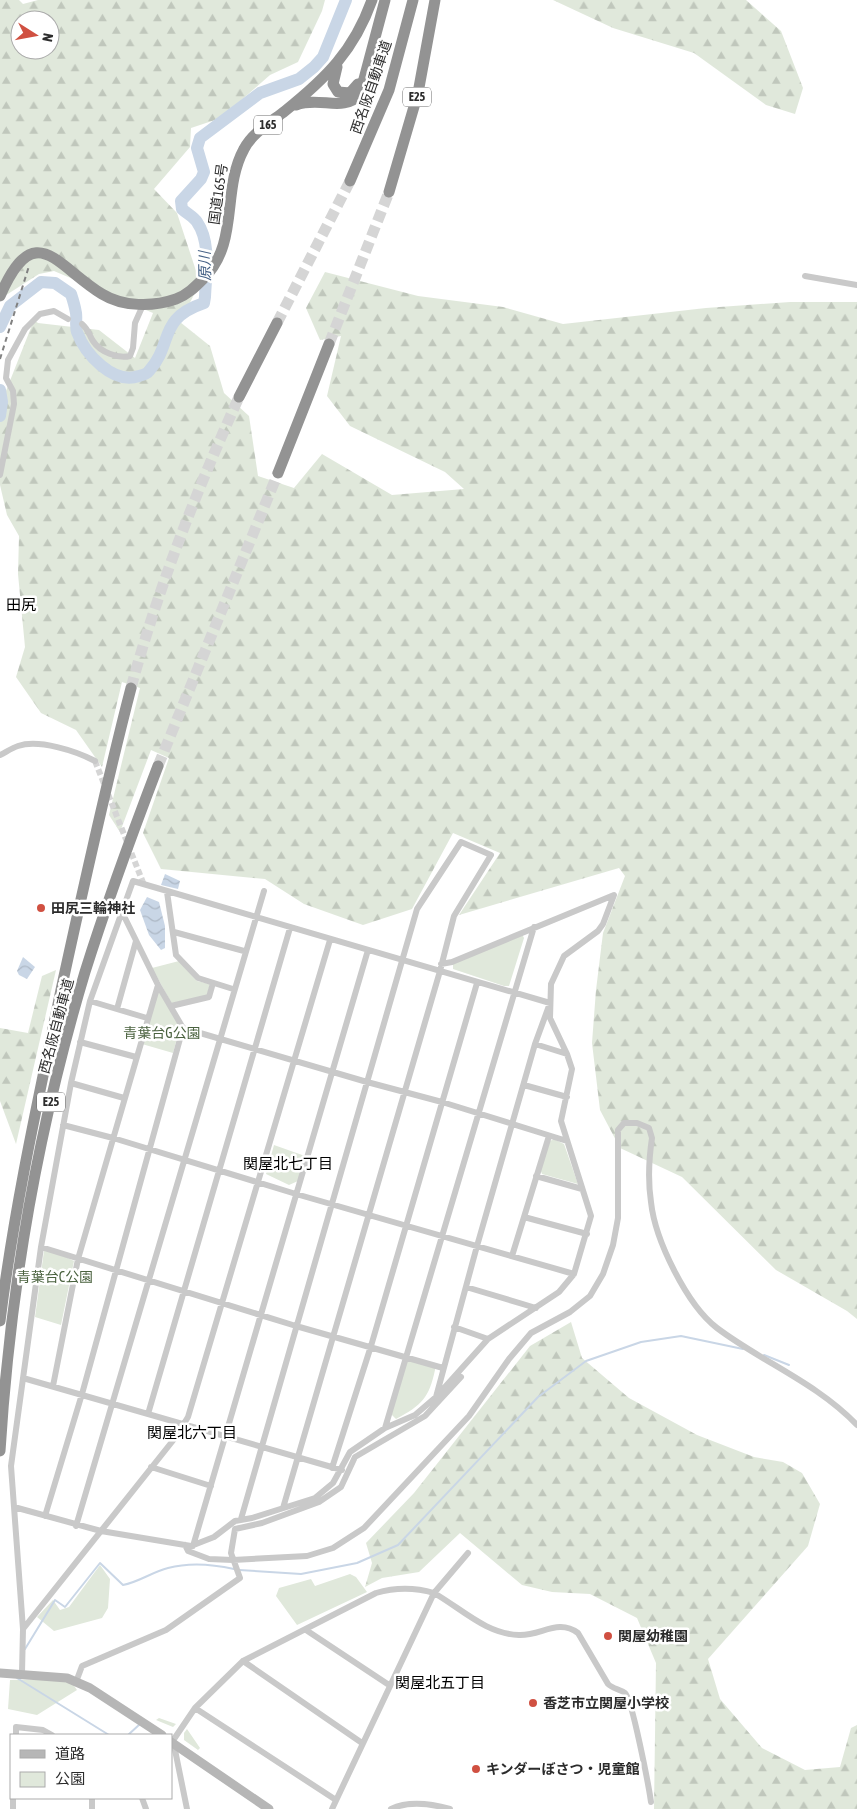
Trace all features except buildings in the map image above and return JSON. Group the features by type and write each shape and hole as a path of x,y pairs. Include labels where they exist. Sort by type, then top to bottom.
{"highway":[{"name":"国道165号","path":"0,296 10,274 19,261 35,252 47,254 60,260 103,295 127,303 143,305 176,299 191,291 209,273 218,260 227,239 232,184 237,160 247,142 318,84 337,65 361,27 372,0"},
{"path":"326,102 318,93 318,84 346,94 354,90 358,85 384,0"},
{"path":"290,107 308,101 337,104 347,103 360,94 384,0"},
{"name":"西名阪自動車道","path":"350,182 389,90 414,0"},
{"name":"E25","path":"389,192 418,93 435,0"},
{"path":"334,89 337,65"},
{"path":"239,397 277,323"},
{"path":"278,473 330,344"},
{"name":"西名阪自動車道","path":"0,1321 17,1207 41,1086 100,810 131,688"},
{"name":"西名阪自動車道","path":"0,1451 14,1302 30,1200 50,1108 85,973 121,865 158,766"}],"street":[{"path":"805,276 857,285"},
{"path":"82,324 88,329 94,343 105,351 114,356 130,356 136,323 143,305"},
{"path":"0,474 14,404 13,391 6,378 8,360 25,330 40,314 54,311 68,319"},
{"path":"0,755 19,745 58,746 95,761"},
{"path":"240,1520 417,909 461,842 491,855 454,916 283,1508"},
{"path":"22,1673 24,1629 11,1466 41,1247 71,1083 90,1001 133,882 330,940 440,968 477,983 550,1003"},
{"path":"76,1526 254,917 264,891"},
{"path":"167,892 176,954 198,978 233,990"},
{"path":"14,1507 76,1526 193,1546 214,1537 235,1521 315,1498 333,1483 342,1470 350,1452 385,1428 415,1415 436,1397 488,1339 559,1292 574,1274 591,1216 561,1121 572,1069 550,1018 551,984 564,956 598,931 603,924 614,895 440,968"},
{"path":"45,1516 82,1394 183,1028 158,985 122,912"},
{"path":"385,1428 440,1236 534,927"},
{"path":"148,1414 290,928"},
{"path":"174,932 244,951"},
{"path":"24,1629 184,1425 224,1302 330,940"},
{"path":"117,1009 136,941"},
{"path":"193,1546 368,950"},
{"path":"171,1006 209,997 213,983"},
{"path":"332,1468 371,1346 477,983"},
{"path":"53,1386 78,1259 158,985"},
{"path":"90,1001 147,1018"},
{"path":"436,1397 454,1327 535,1044 550,1003"},
{"path":"183,1028 367,1082 405,1091 567,1141"},
{"path":"80,1042 136,1056"},
{"path":"535,1044 567,1054"},
{"path":"71,1083 124,1098"},
{"path":"524,1085 567,1097"},
{"path":"185,1545 188,1551 196,1556 234,1562 307,1556 333,1548 352,1538 364,1528 469,1416 509,1359 531,1333 570,1312 590,1296 603,1274 613,1245 620,1191 618,1130 624,1123 637,1123 649,1128 652,1138 650,1202 655,1223 687,1294 700,1313 738,1342 829,1400 857,1424"},
{"path":"63,1125 184,1158 296,1194 574,1274"},
{"path":"512,1256 549,1136"},
{"path":"536,1176 582,1189"},
{"path":"524,1216 587,1234"},
{"path":"41,1247 224,1302 296,1326 407,1356 443,1368"},
{"path":"466,1287 536,1308"},
{"path":"454,1327 488,1339"},
{"path":"76,1682 82,1666 166,1630 240,1578 231,1553 235,1529 262,1523 319,1502 341,1487 355,1456 425,1416 461,1377"},
{"path":"23,1378 342,1470"},
{"path":"151,1467 210,1486"},
{"path":"332,1809 434,1593 468,1553"},
{"path":"187,1809 172,1743 195,1708 243,1661 386,1590 410,1588 434,1593 495,1631 522,1636 562,1626 572,1628 578,1633 608,1684 615,1690 625,1693 630,1700 639,1746 647,1772 651,1802"},
{"path":"306,1630 389,1685"},
{"path":"243,1661 362,1743"},
{"path":"0,1673 22,1673 67,1678 90,1688 160,1734"},
{"path":"195,1708 336,1800"},
{"path":"16,1734 16,1727 43,1730 50,1734"},
{"path":"172,1743 268,1809"},
{"path":"391,1809 400,1805 422,1804 450,1809"}],"green space":[{"path":"0,0 19,0 23,4 38,0 325,0 322,11 298,62 270,75 221,118 191,128 190,147 154,189 177,213 200,283 180,322 210,346 224,393 249,416 258,476 294,488 322,454 392,495 464,489 445,472 350,426 327,396 341,336 320,340 306,308 325,272 418,296 503,307 563,324 706,308 790,302 857,302 857,1319 847,1311 776,1270 682,1177 620,1148 600,1110 592,1043 603,933 625,876 619,868 459,915 500,853 453,833 412,909 363,925 304,904 265,879 161,869 143,833 169,758 151,750 120,832 109,815 140,688 122,682 102,767 76,730 41,713 16,677 25,647 18,574 19,536 7,515 0,485 0,406 34,320 38,323 99,330 135,358 153,313 54,271 39,274 0,299"},
{"path":"553,0 746,0 781,31 803,88 795,114 766,105 694,53 613,28"},
{"path":"522,934 524,938 509,986 453,969 453,964"},
{"path":"179,961 197,981 210,984 207,995 172,1004 152,968"},
{"path":"56,970 16,1144 0,1101 0,1028 28,1033 42,976"},
{"name":"青葉台G公園","path":"159,990 180,1027 173,1053 142,1044"},
{"path":"554,1139 564,1144 578,1184 542,1174 540,1169 550,1141"},
{"path":"274,1145 305,1156 298,1181 289,1185 266,1174"},
{"name":"青葉台C公園","path":"44,1251 54,1251 74,1261 61,1325 35,1317"},
{"path":"571,1322 582,1358 629,1398 697,1435 754,1457 783,1462 802,1473 820,1504 808,1546 708,1659 720,1699 762,1748 805,1770 840,1767 851,1728 857,1725 857,1809 654,1809 656,1663 637,1618 590,1594 552,1592 522,1585 460,1533 419,1572 382,1578 365,1587 372,1563 366,1543 414,1493 530,1346"},
{"path":"408,1359 435,1367 435,1370 430,1388 423,1400 396,1419 391,1414"},
{"path":"100,1565 110,1579 108,1608 102,1618 54,1631 37,1617 53,1600 60,1610 69,1607"},
{"path":"350,1574 356,1577 367,1592 297,1625 276,1596 279,1588 311,1579 315,1586"},
{"path":"48,1679 72,1683 77,1690 37,1715 8,1709 10,1680"},
{"path":"159,1718 176,1724 173,1727 156,1720"},
{"path":"187,1729 200,1748 198,1750 184,1740 184,1733"}],"water":[{"path":"165,874 180,881 178,889 161,885"},
{"path":"147,897 159,902 165,926 165,948 161,950 149,935 140,910"},
{"path":"23,957 35,967 27,979 19,975 17,971"}],"waterway":[{"name":"原川","path":"0,327 10,306 41,282 55,283 71,294 76,313 77,332 93,358 101,366 119,376 129,378 146,374 157,361 168,332 179,316 189,309 204,303 207,268 204,239 196,220 182,209 181,201 201,179 204,172 197,148 200,138 260,93 299,79 314,67 323,57 346,0"},
{"name":"原川","path":"0,390 2,402 0,416"},
{"path":"239,1570 301,1574 357,1563 398,1545 538,1397 586,1361 641,1342 681,1336 743,1349"},
{"path":"764,1355 789,1365"},
{"path":"25,1649 55,1600 65,1607 100,1563 123,1585 176,1566 193,1564 234,1569"},
{"path":"17,1678 107,1734"},
{"path":"129,1734 140,1724"}],"tunnel":[{"path":"277,323 350,181"},
{"path":"329,344 389,192"},
{"path":"131,688 153,614 179,541 239,397"},
{"path":"158,766 278,473"},
{"path":"95,761 144,885"}],"railway":[{"path":"0,359 29,266"}],"place":[{"name":"田尻三輪神社","path":"41,908"},
{"name":"関屋幼稚園","path":"608,1636"},
{"name":"香芝市立関屋小学校","path":"533,1703"},
{"name":"キンダーぼさつ・児童館","path":"476,1769"}],"district":[{"name":"田尻","path":"21,605"},
{"name":"関屋北七丁目","path":"288,1164"},
{"name":"関屋北六丁目","path":"192,1433"},
{"name":"関屋北五丁目","path":"440,1683"}]}
